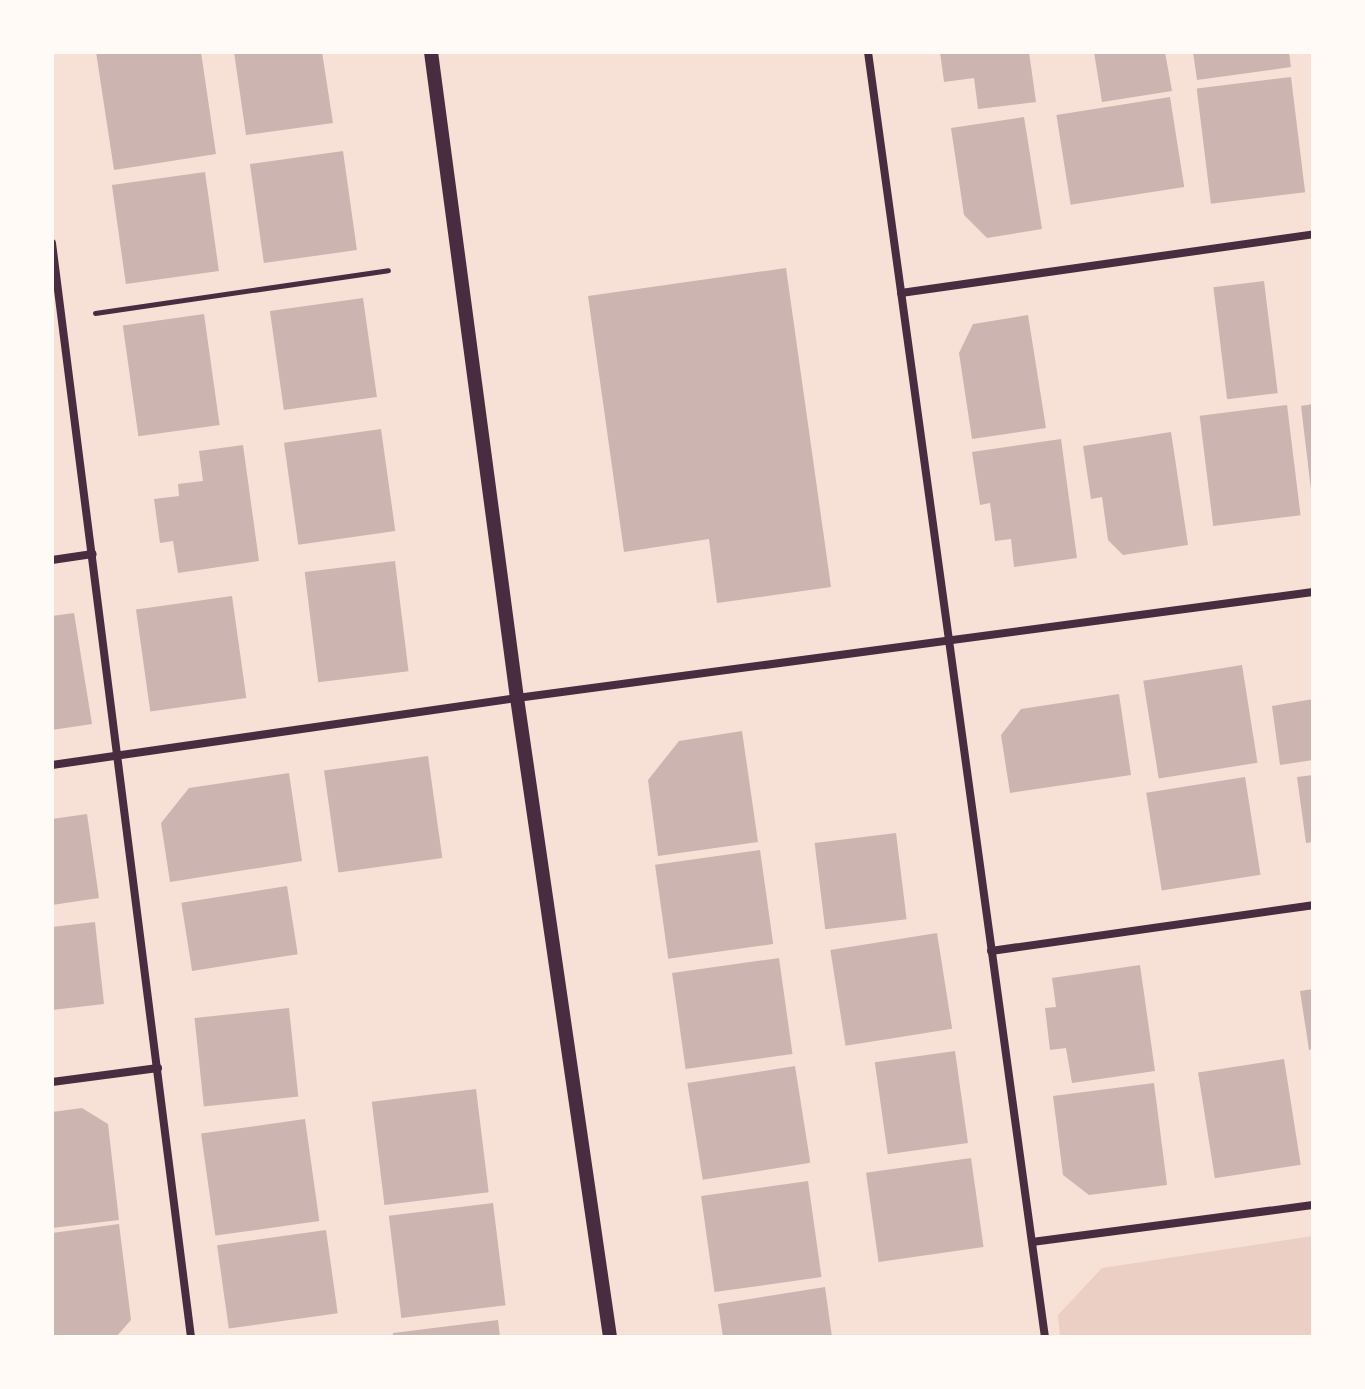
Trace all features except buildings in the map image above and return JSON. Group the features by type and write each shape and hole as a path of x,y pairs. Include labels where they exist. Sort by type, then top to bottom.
{"street":[{"path":"431,52 517,698 610,1337"},
{"path":"868,52 1045,1337"},
{"path":"901,293 1313,234"},
{"path":"52,243 55,293 62,317 120,756 191,1337"},
{"path":"52,560 93,554"},
{"path":"52,765 517,698 1313,592"},
{"path":"991,951 1313,905"},
{"path":"52,1082 158,1068"},
{"path":"1032,1242 1313,1205"}],"path":[{"path":"62,317 388,270"}],"shaded area":[{"path":"1313,1236 1313,1337 1060,1337 1058,1315 1102,1268"}]}
